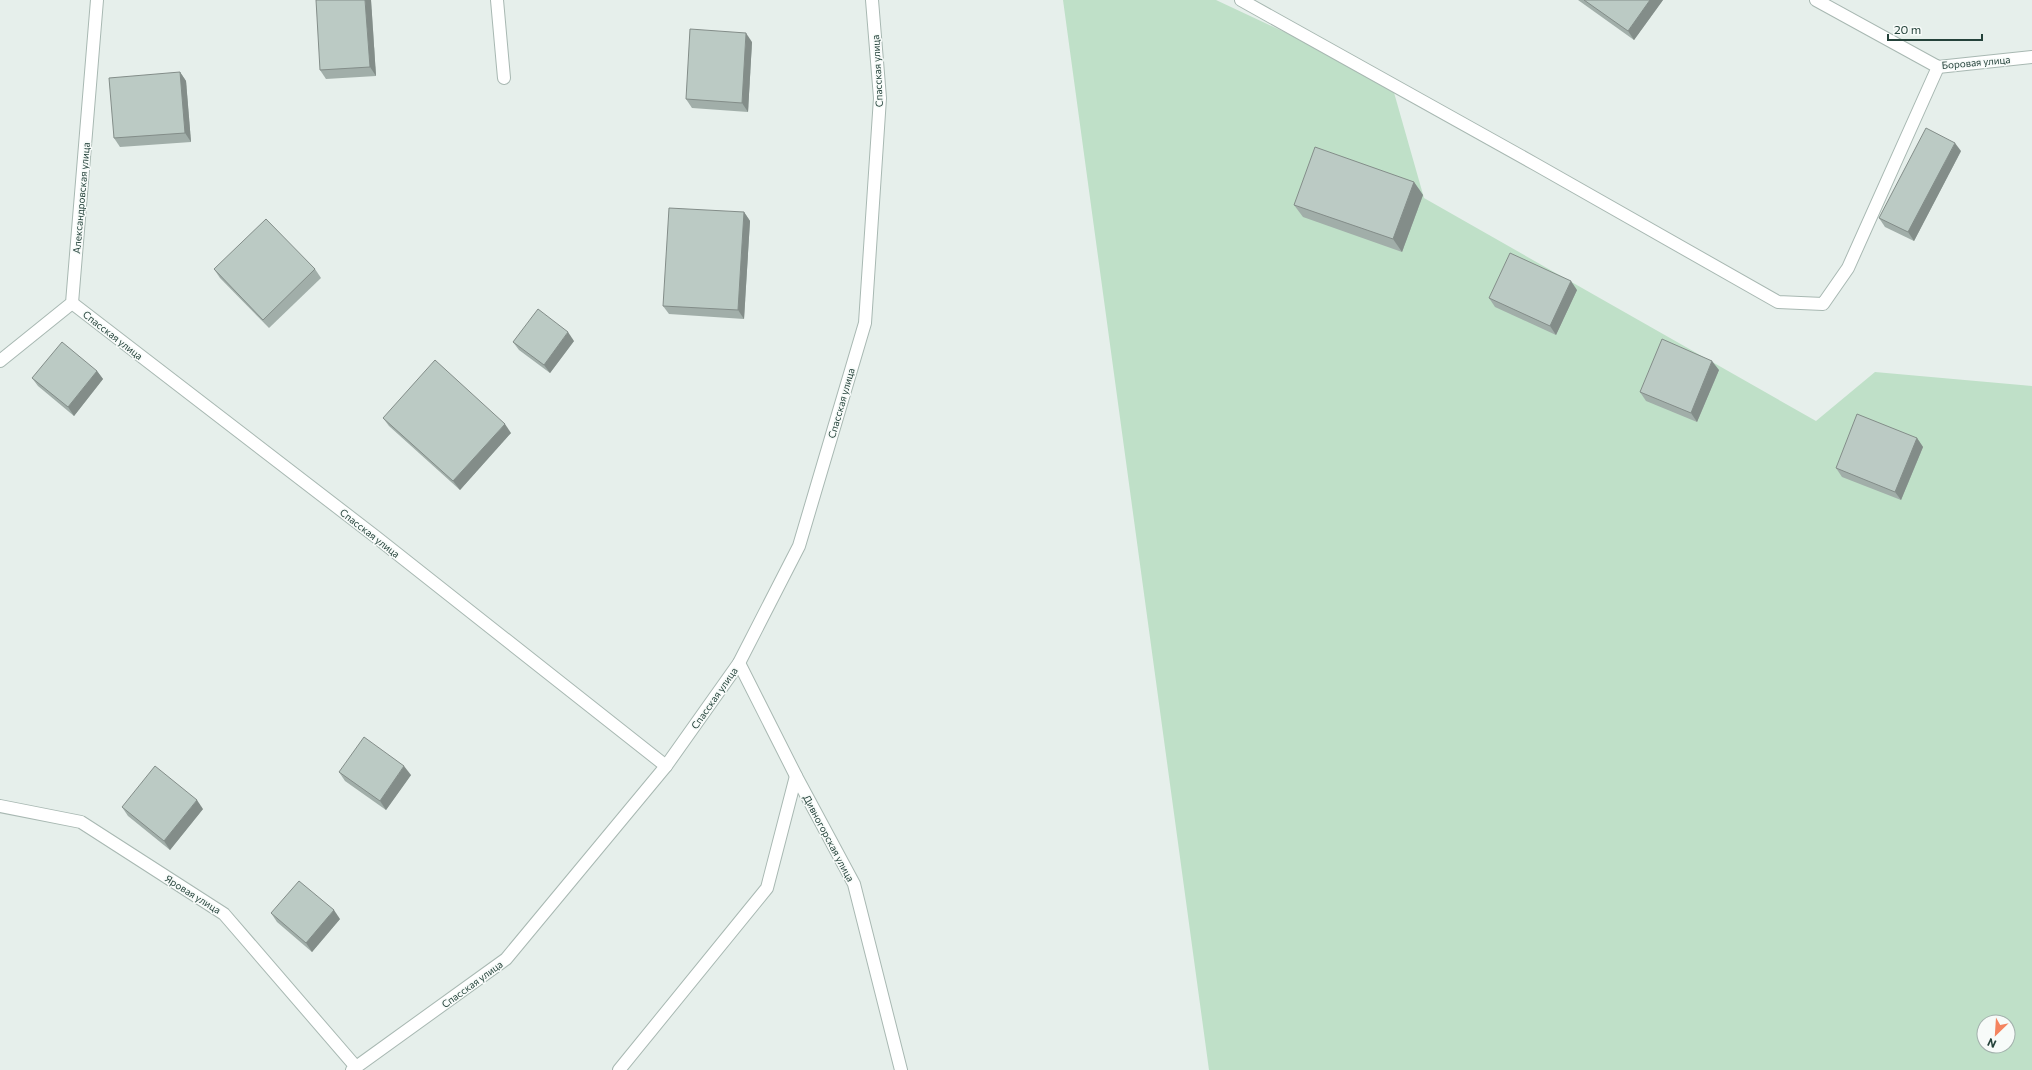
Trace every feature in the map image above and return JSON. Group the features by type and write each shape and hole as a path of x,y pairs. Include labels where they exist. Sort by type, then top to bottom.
{"street":[{"name":"Александровская улица","path":"72,303 97,0"},
{"path":"496,0 504,78"},
{"name":"Спасская улица","path":"354,1068 506,959 666,766 739,663 799,546 865,323 880,98 872,0"},
{"path":"1241,0 1778,302 1823,304 1848,268 1938,67"},
{"name":"Боровая улица","path":"1816,0 1938,67 2032,57"},
{"path":"0,361 72,303"},
{"name":"Спасская улица","path":"72,303 376,537 666,766"},
{"name":"Дивногорская улица","path":"739,663 796,776 854,884 901,1070"},
{"path":"619,1070 767,888 796,776"},
{"name":"Яровая улица","path":"0,806 81,822 224,914 354,1068"}],"green space":[{"path":"1063,0 1216,0 1391,82 1424,198 1816,421 1875,372 2032,386 2032,1070 1209,1070"}],"building":[{"path":"316,0 365,0 370,67 320,70"},
{"path":"1584,0 1650,0 1628,31"},
{"path":"690,29 746,33 742,103 686,99"},
{"path":"180,72 185,133 114,138 109,78"},
{"path":"1926,128 1955,143 1908,232 1879,218"},
{"path":"1315,147 1414,182 1393,239 1294,205"},
{"path":"669,208 744,212 738,310 663,306"},
{"path":"266,219 315,269 263,320 214,269"},
{"path":"1510,253 1571,281 1550,326 1489,298"},
{"path":"538,309 568,332 544,365 513,342"},
{"path":"1662,339 1712,361 1691,413 1640,392"},
{"path":"62,342 97,371 68,407 32,378"},
{"path":"435,360 505,424 453,481 383,418"},
{"path":"1857,414 1917,438 1895,492 1836,468"},
{"path":"364,737 404,766 380,801 339,772"},
{"path":"155,766 197,800 164,841 122,807"},
{"path":"299,881 334,910 306,943 271,913"}]}
